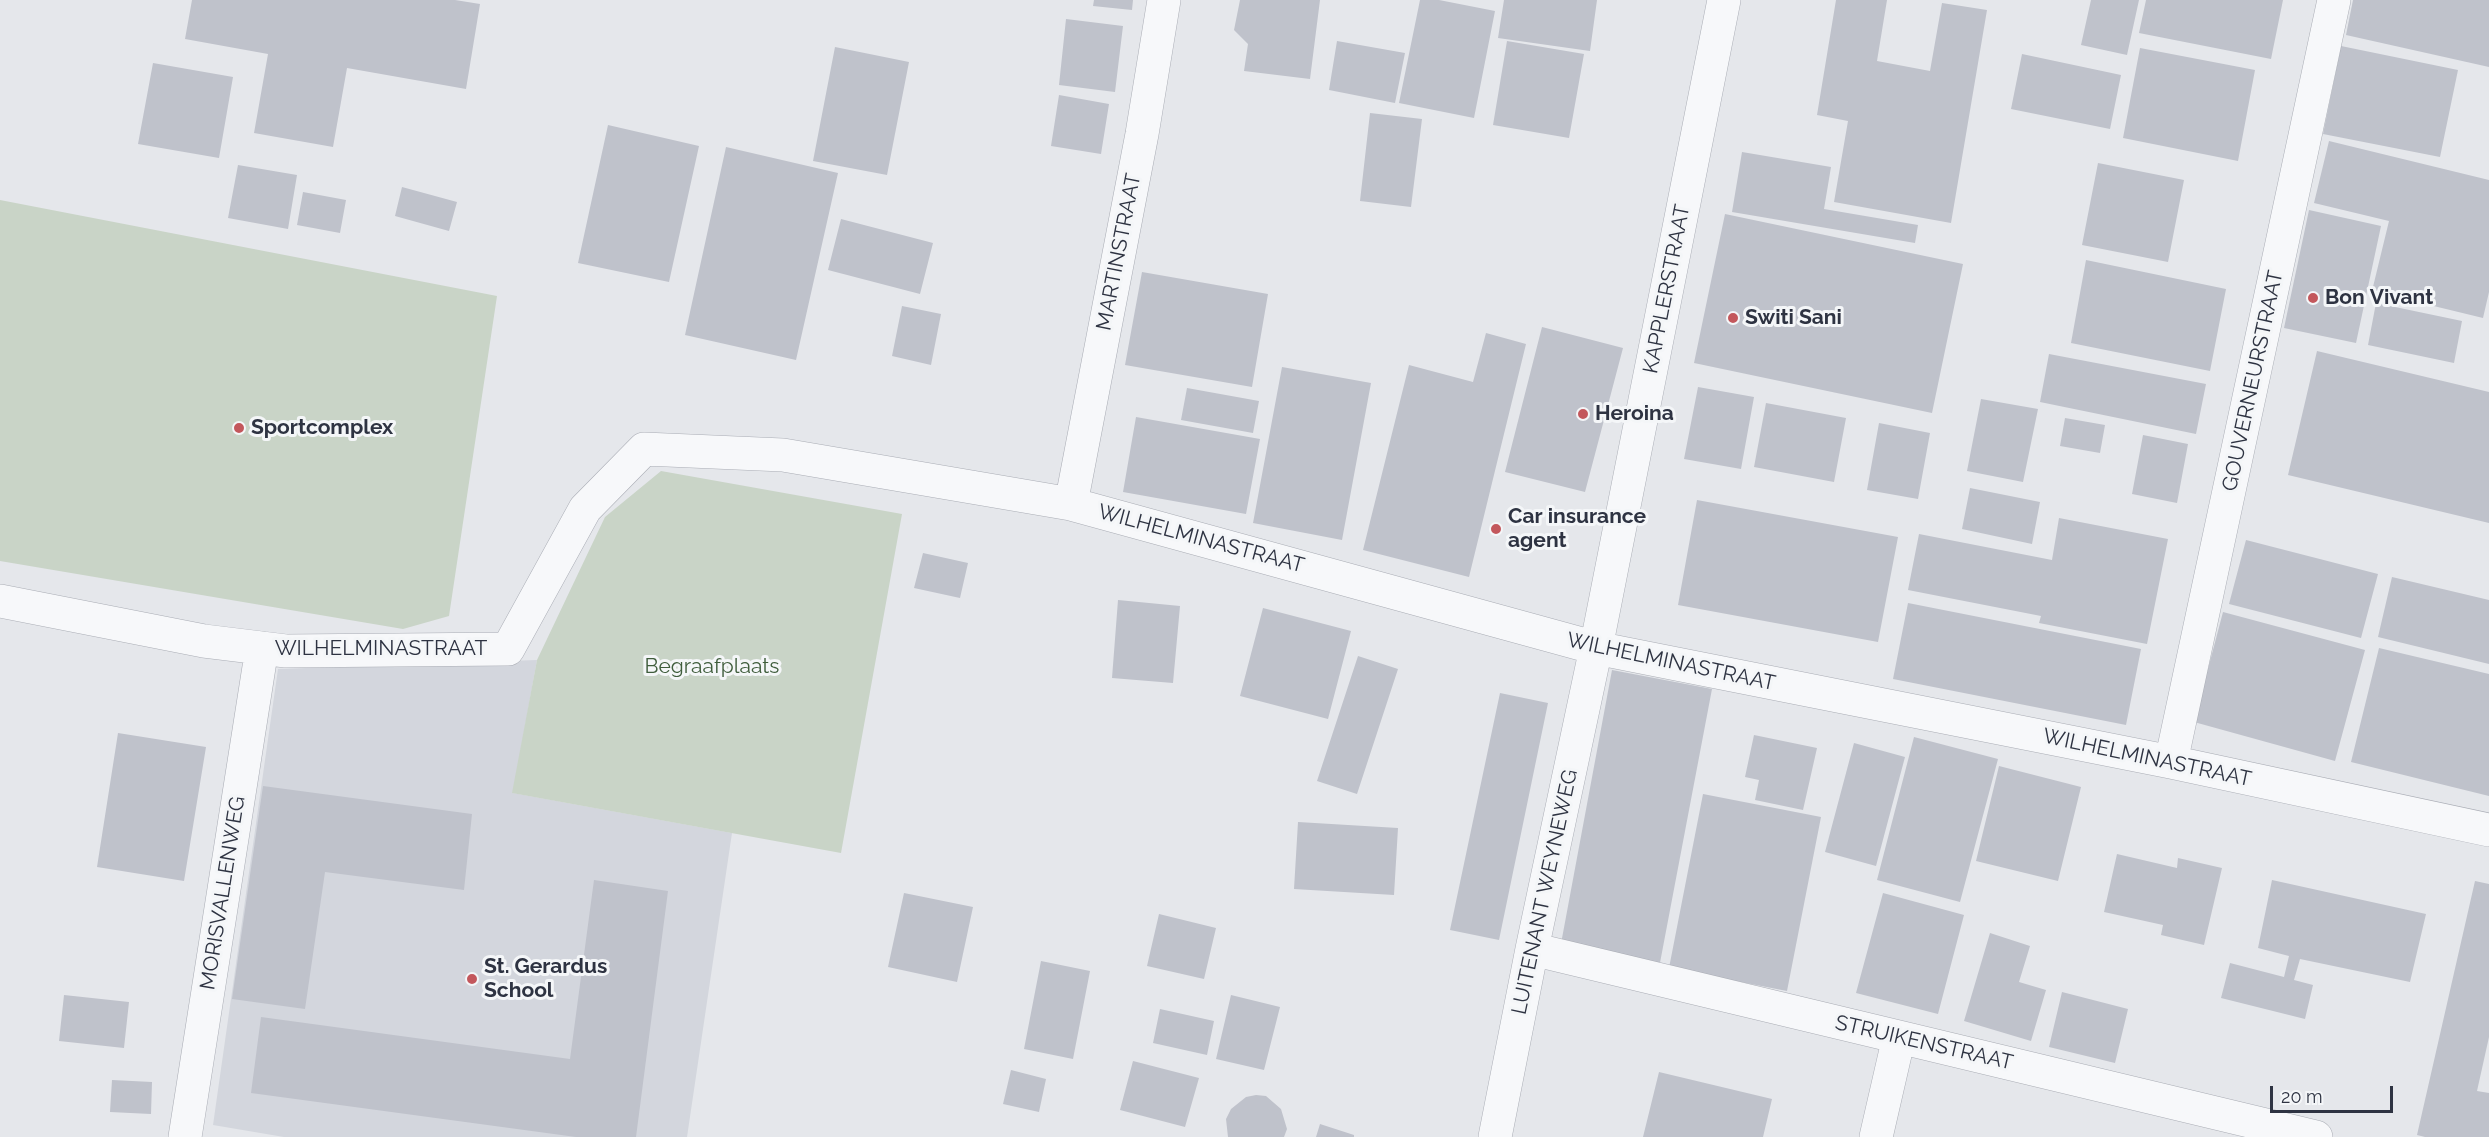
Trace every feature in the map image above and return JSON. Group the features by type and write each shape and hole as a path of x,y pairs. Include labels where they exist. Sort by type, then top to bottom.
{"street":[{"name":"MARTINSTRAAT","path":"1071,504 1142,134 1164,0"},
{"name":"KAPPLERSTRAAT","path":"1596,648 1724,0"},
{"name":"GOUVERNEURSTRAAT","path":"2171,762 2334,0"},
{"name":"WILHELMINASTRAAT","path":"0,601 204,641 286,651 507,649 585,509 644,449 783,454 1071,504 1596,648 2171,762 2489,830"},
{"name":"MORISVALLENWEG","path":"185,1137 262,648"},
{"name":"LUITENANT WEYNEWEG","path":"1496,1137 1532,949 1596,648"},
{"name":"STRUIKENSTRAAT","path":"1532,949 2316,1137"},
{"path":"1876,1137 1899,1037"}],"shaded area":[{"name":"St. Gerardus School","path":"537,660 513,793 732,833 687,1137 284,1137 213,1125 278,669"}],"green space":[{"name":"Sportcomplex","path":"0,200 497,296 449,616 403,629 0,561"},
{"name":"Begraafplaats","path":"661,471 902,514 841,853 512,793 537,660 605,517"}],"building":[{"path":"192,0 455,0 480,4 466,89 347,68 333,147 254,133 268,54 185,39"},
{"path":"1094,0 1133,0 1132,10 1093,6"},
{"path":"1240,0 1320,0 1310,79 1244,71 1248,44 1234,30"},
{"path":"1420,0 1439,0 1495,11 1474,118 1399,103"},
{"path":"1504,0 1597,0 1590,51 1498,38"},
{"path":"1836,0 1887,0 1877,61 1930,71 1942,3 1987,10 1951,223 1834,202 1848,121 1817,115"},
{"path":"2091,0 2139,0 2127,55 2081,45"},
{"path":"2146,0 2283,0 2271,59 2139,33"},
{"path":"2353,0 2489,0 2489,67 2346,35"},
{"path":"1066,19 1123,26 1115,92 1059,85"},
{"path":"1337,41 1405,53 1395,103 1329,90"},
{"path":"1507,41 1584,54 1569,138 1493,125"},
{"path":"2341,46 2458,70 2440,157 2323,134"},
{"path":"835,47 909,62 887,175 813,161"},
{"path":"2140,48 2255,70 2238,161 2123,138"},
{"path":"2022,54 2121,75 2110,129 2011,109"},
{"path":"153,63 233,77 219,158 138,144"},
{"path":"1059,95 1109,104 1101,154 1051,146"},
{"path":"1370,113 1422,119 1411,207 1360,201"},
{"path":"608,125 699,146 669,282 578,263"},
{"path":"2329,141 2489,180 2489,292 2483,318 2372,291 2389,221 2314,203"},
{"path":"726,147 838,173 796,360 685,335"},
{"path":"1742,152 1831,167 1824,209 1918,225 1915,243 1732,212"},
{"path":"2098,163 2184,180 2168,262 2082,245"},
{"path":"238,165 297,175 288,229 228,218"},
{"path":"402,187 457,202 449,231 395,216"},
{"path":"303,192 346,200 340,233 297,225"},
{"path":"2309,210 2381,226 2356,343 2284,328"},
{"path":"1725,214 1963,264 1932,413 1694,363"},
{"path":"841,219 933,243 920,294 828,270"},
{"path":"2086,260 2226,289 2210,371 2071,343"},
{"path":"1142,272 1268,294 1252,387 1125,365"},
{"path":"2376,303 2462,321 2454,363 2368,345"},
{"path":"902,306 941,314 931,365 892,356"},
{"path":"1542,327 1623,348 1585,492 1505,472"},
{"path":"1486,333 1526,344 1469,577 1363,550 1409,365 1473,382"},
{"path":"2317,351 2489,392 2489,523 2288,475"},
{"path":"2049,354 2206,384 2196,434 2040,402"},
{"path":"1282,367 1371,383 1342,540 1253,523"},
{"path":"1698,387 1754,397 1741,469 1684,459"},
{"path":"1187,388 1259,401 1253,433 1181,420"},
{"path":"1981,399 2038,409 2023,482 1967,471"},
{"path":"1766,403 1846,418 1834,482 1754,467"},
{"path":"1136,417 1260,439 1246,514 1123,492"},
{"path":"2065,418 2105,425 2100,453 2060,446"},
{"path":"1879,423 1930,433 1918,499 1867,490"},
{"path":"2143,435 2188,444 2177,503 2132,494"},
{"path":"1970,488 2040,502 2032,544 1962,529"},
{"path":"1697,500 1898,537 1878,642 1678,605"},
{"path":"2059,518 2168,539 2147,644 2039,623 2041,616 1908,590 1919,534 2052,560"},
{"path":"2246,540 2378,574 2361,638 2229,604"},
{"path":"923,553 968,563 960,598 914,588"},
{"path":"2392,577 2489,600 2489,664 2378,637"},
{"path":"1118,600 1180,606 1173,683 1112,678"},
{"path":"1908,603 2141,649 2126,725 1893,679"},
{"path":"1263,608 1351,631 1328,719 1240,696"},
{"path":"2223,612 2365,650 2335,761 2194,722"},
{"path":"2379,648 2489,674 2489,796 2351,762"},
{"path":"1358,656 1398,669 1357,794 1317,781"},
{"path":"1612,670 1712,689 1659,968 1560,949"},
{"path":"1500,693 1548,703 1499,940 1450,930"},
{"path":"118,733 206,747 184,881 97,867"},
{"path":"1754,735 1817,748 1803,810 1755,800 1759,780 1745,777"},
{"path":"1914,737 1998,759 1960,902 1877,880"},
{"path":"1854,743 1905,757 1876,866 1825,852"},
{"path":"1999,766 2081,787 2058,881 1976,861"},
{"path":"263,786 472,814 464,890 325,872 305,1009 232,999"},
{"path":"1703,794 1821,817 1787,991 1669,968"},
{"path":"1298,822 1398,828 1394,895 1294,889"},
{"path":"2117,854 2177,868 2178,858 2222,868 2204,945 2161,935 2163,925 2104,912"},
{"path":"594,880 668,891 636,1137 576,1137 251,1093 261,1017 570,1059"},
{"path":"2272,880 2426,914 2410,982 2300,959 2294,980 2313,985 2305,1019 2221,998 2230,963 2284,977 2289,956 2258,948"},
{"path":"2475,881 2489,884 2489,1037 2477,1091 2489,1093 2489,1137 2425,1137 2417,1135"},
{"path":"904,893 973,907 957,982 888,967"},
{"path":"1883,893 1964,915 1938,1014 1856,993"},
{"path":"1159,914 1216,928 1204,979 1147,966"},
{"path":"1990,933 2030,946 2019,982 2046,990 2031,1041 1964,1021"},
{"path":"1041,961 1090,971 1073,1059 1024,1049"},
{"path":"2062,992 2128,1009 2115,1063 2049,1047"},
{"path":"64,995 129,1002 124,1048 59,1041"},
{"path":"1231,995 1280,1007 1264,1070 1216,1059"},
{"path":"1160,1009 1214,1021 1207,1055 1153,1043"},
{"path":"1133,1061 1199,1078 1185,1127 1120,1110"},
{"path":"1011,1070 1046,1079 1039,1112 1003,1104"},
{"path":"1659,1072 1772,1099 1763,1137 1643,1137"},
{"path":"112,1080 152,1082 151,1114 110,1112"},
{"path":"1266,1096 1281,1109 1287,1129 1284,1137 1228,1137 1226,1119 1231,1109 1246,1097"},
{"path":"1320,1124 1354,1135 1354,1137 1316,1137"}],"place":[{"name":"Bon Vivant","path":"2313,298"},
{"name":"Switi Sani","path":"1733,318"},
{"name":"Heroina","path":"1583,414"},
{"name":"Sportcomplex","path":"239,428"},
{"name":"Car insurance agent","path":"1496,529"},
{"name":"St. Gerardus School","path":"472,979"}]}
